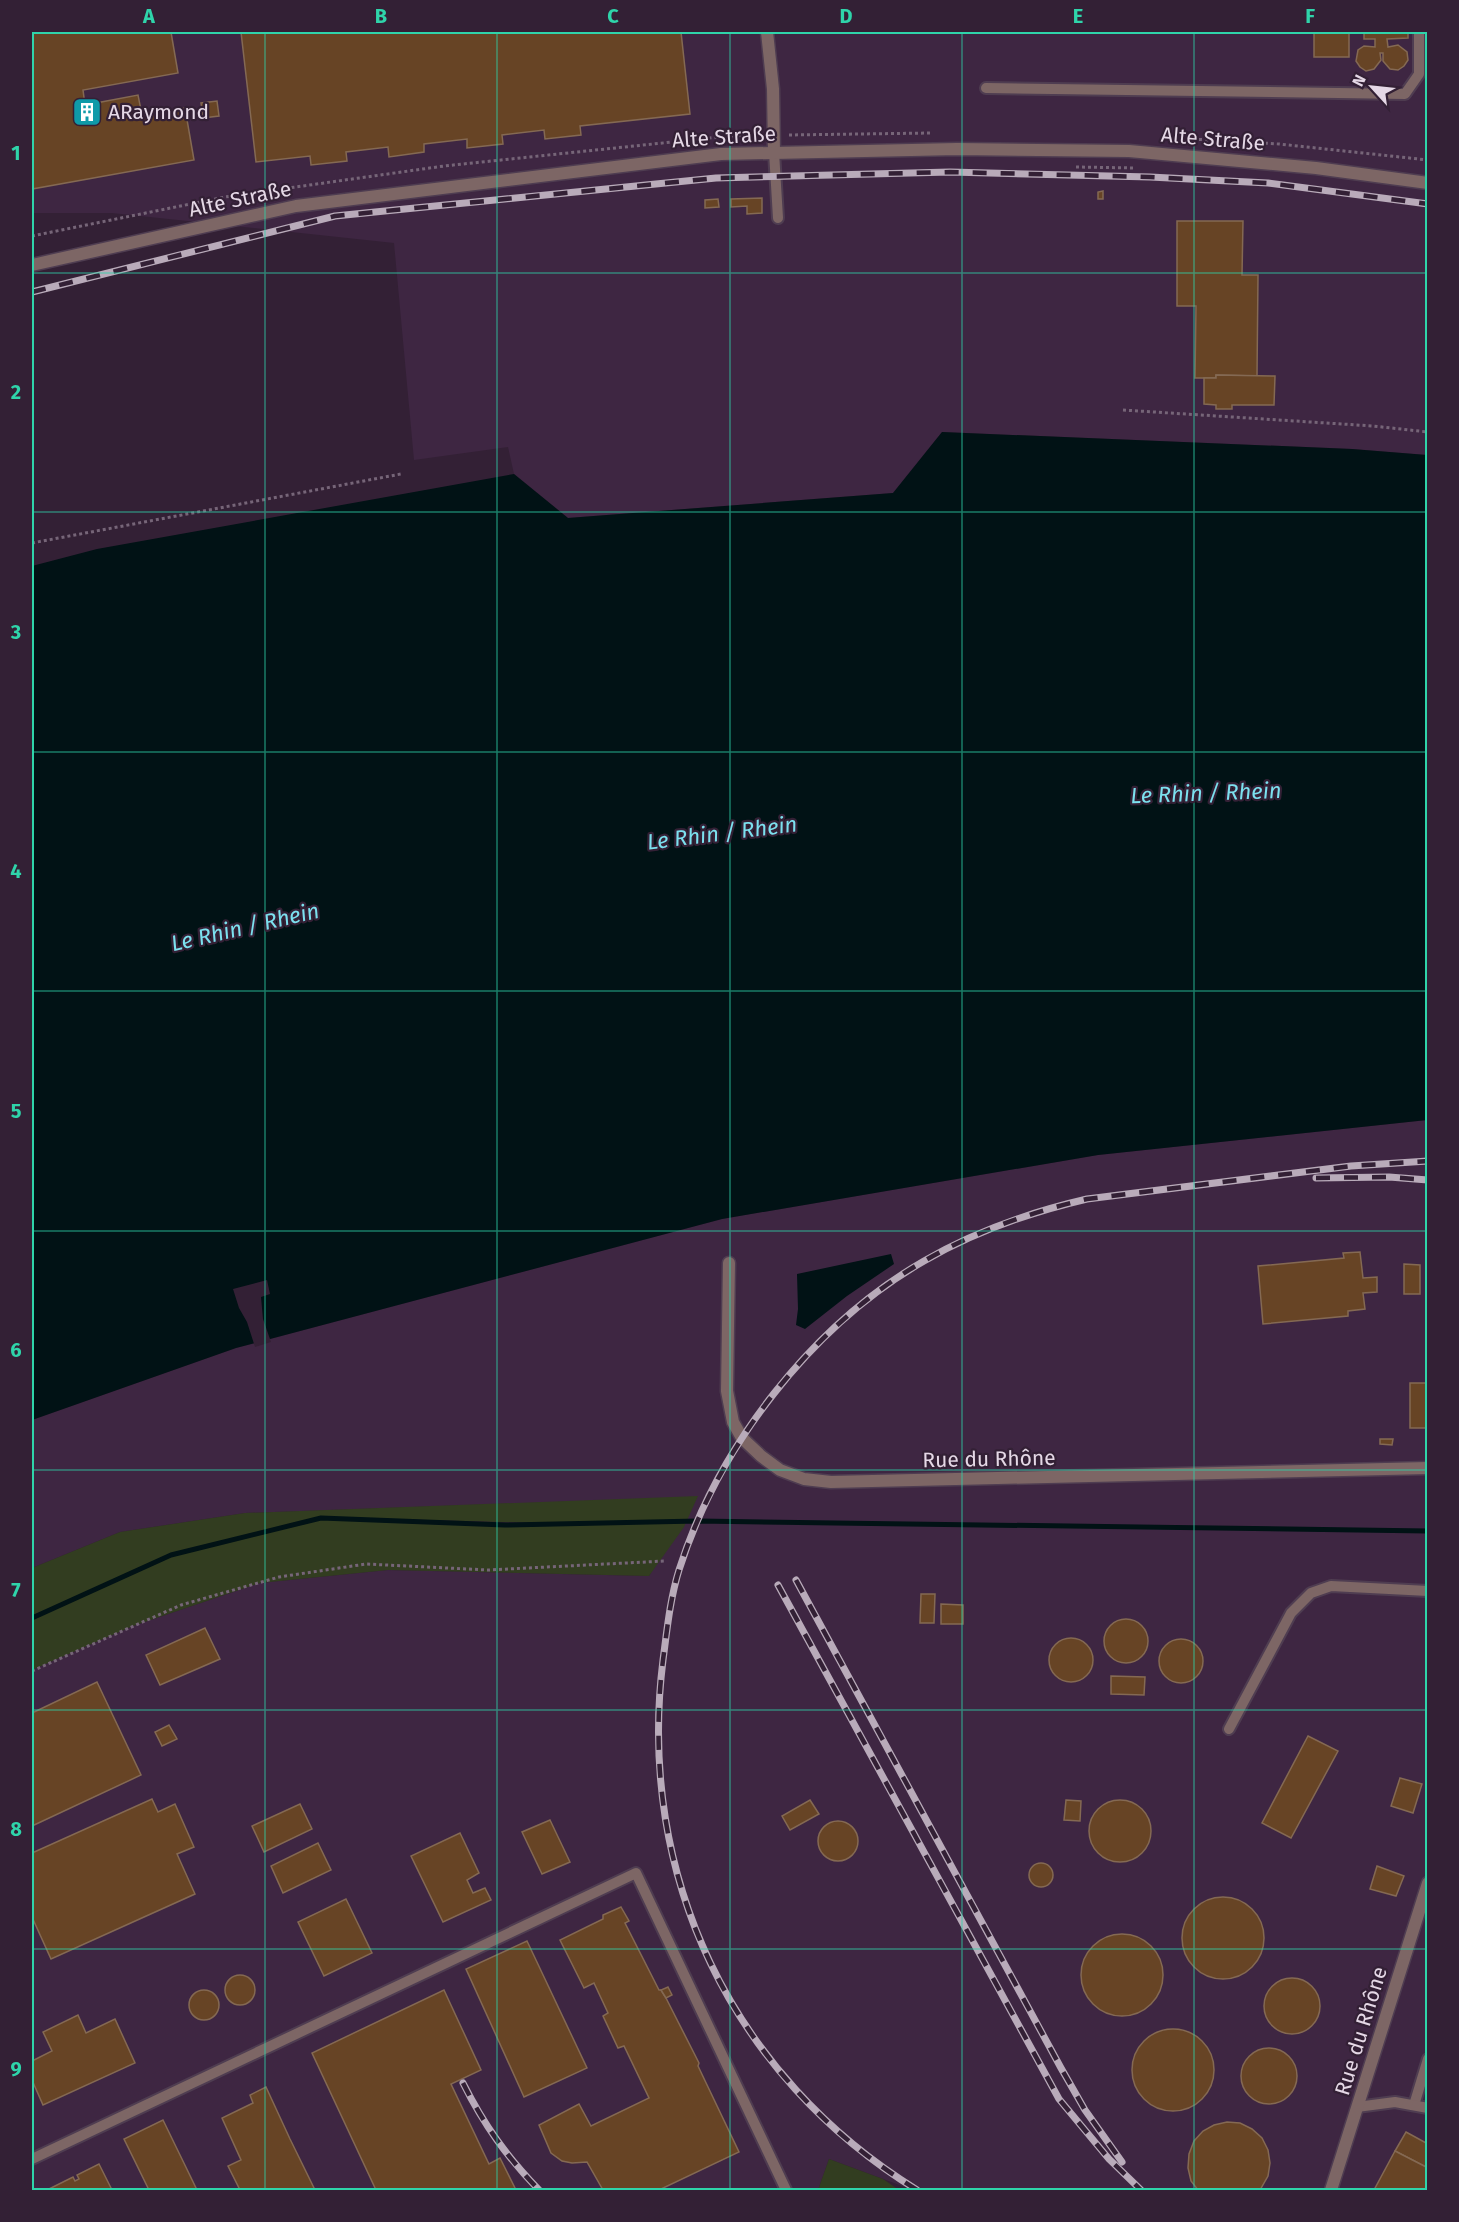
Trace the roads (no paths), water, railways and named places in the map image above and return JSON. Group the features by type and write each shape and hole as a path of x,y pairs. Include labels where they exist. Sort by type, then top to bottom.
{"street":[{"path":"767,32 773,89 774,152"},
{"name":"Alte Straße","path":"32,265 296,206 721,154 957,149 1129,151 1316,168 1428,183"},
{"name":"Rue du Rhône","path":"729,1263 727,1391 733,1422 742,1438 760,1456 780,1470 804,1479 843,1482 1428,1468"},
{"name":"Rue du Rhône","path":"1331,2190 1428,1883"}],"lane":[{"path":"986,88 1405,94 1419,74 1419,32"},
{"path":"774,152 778,218"},
{"path":"1229,1729 1291,1613 1311,1593 1331,1586 1428,1592"},
{"path":"32,2158 636,1873 786,2190"},
{"path":"1414,2105 1428,2059"},
{"path":"1357,2107 1395,2102 1428,2108"}],"water":[{"name":"Le Rhin / Rhein","path":"942,432 1352,449 1427,455 1427,1120 1098,1155 722,1219 236,1348 32,1420 32,566 97,549 514,474 568,518 893,493"},
{"path":"891,1254 894,1264 847,1296 805,1329 796,1325 797,1274"}],"waterway":[{"path":"32,1618 171,1555 321,1518 505,1525 698,1521 1428,1531"}],"railway":[{"path":"32,292 335,216 716,178 950,172 1150,177 1268,183 1428,204"},
{"path":"917,2190 852,2143 795,2089 748,2029 710,1963 683,1893 665,1818 659,1740 663,1660 671,1603 679,1570 696,1524 718,1479 744,1435 774,1394 807,1355 844,1319 883,1288 924,1261 983,1232 1045,1210 1087,1199 1351,1166 1428,1161"},
{"path":"1316,1178 1389,1177 1428,1180"},
{"path":"796,1580 1061,2068 1085,2110 1122,2162"},
{"path":"778,1585 1059,2099 1109,2159 1141,2190"},
{"path":"463,2083 497,2140 539,2190"}],"place":[{"name":"ARaymond","path":"87,112"}]}
